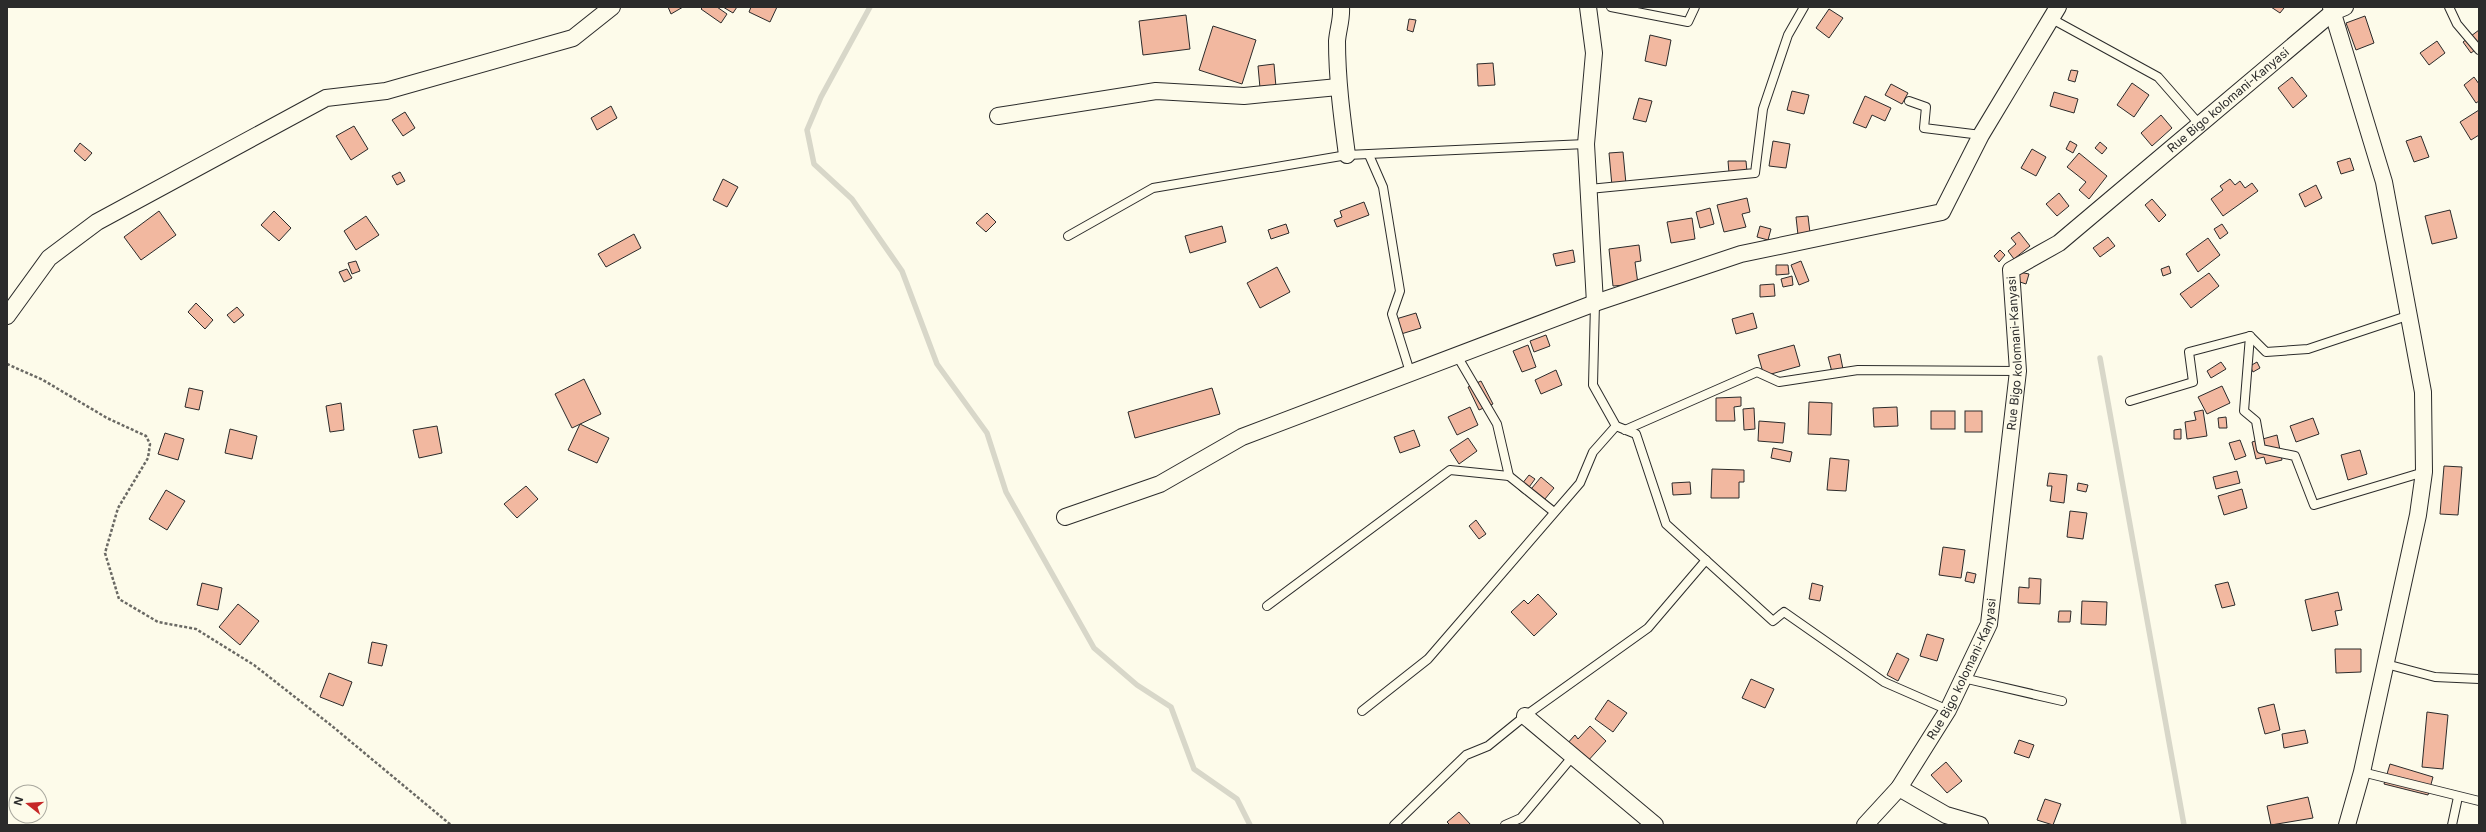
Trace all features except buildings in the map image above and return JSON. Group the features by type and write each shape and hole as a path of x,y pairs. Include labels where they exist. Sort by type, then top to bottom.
{"street":[{"path":"7,316 49,258 97,222 326,98 386,91 573,38 612,7"},
{"path":"1342,7 1342,20 1337,38 1338,87 1347,155"},
{"path":"1588,7 1594,53 1586,144 1595,303"},
{"path":"2336,8 2384,182 2410,315 2423,392 2424,472 2386,664 2362,772 2347,825"},
{"name":"Rue Bigo kolomani-Kanyasi","path":"1865,825 1899,788 1948,710 1989,624 2018,371 2011,270 2058,243 2200,125 2336,8"},
{"path":"1065,517 1160,484 1242,437 1456,354 1595,303 1741,254 1942,212 1981,135 2055,13"},
{"path":"998,116 1156,91 1244,96 1338,87"},
{"path":"1525,716 1655,825"},
{"path":"1899,788 1946,815 1980,825"}],"lane":[{"path":"1611,7 1688,22 1695,7"},
{"path":"1589,189 1755,173 1763,109 1788,35 1804,7"},
{"path":"2449,7 2457,24 2479,50"},
{"path":"2055,13 2158,77 2200,125"},
{"path":"1909,101 1926,107 1924,128 1981,135"},
{"path":"1068,236 1153,188 1347,155 1586,144"},
{"path":"1369,155 1383,187 1400,291 1392,314 1410,372"},
{"path":"1595,303 1593,385 1616,426 1636,434 1666,524 1773,621 1784,612 1884,682 1948,710"},
{"path":"2250,336 2266,352 2308,349 2410,315"},
{"path":"2130,401 2193,382 2189,352 2250,336"},
{"path":"2250,336 2244,412 2256,421 2261,449 2295,456 2314,505 2424,472"},
{"path":"1456,354 1497,424 1509,476"},
{"path":"1626,430 1757,372 1779,382 1858,370 2018,371"},
{"path":"1362,711 1428,659 1580,483 1593,452 1616,426"},
{"path":"1267,606 1450,470 1509,476 1554,512"},
{"path":"1394,825 1466,756 1488,746 1525,716 1648,628 1706,560"},
{"path":"2386,664 2435,677 2479,679"},
{"path":"1963,678 2062,701"},
{"path":"1505,825 1521,818 1573,756"},
{"path":"2362,772 2479,801"},
{"path":"2452,825 2458,797"}],"path":[{"path":"7,364 43,380 107,418 146,436 150,444 148,458 118,508 105,553 119,599 158,622 196,629 254,665 332,726 451,825"}],"waterway":[{"path":"870,7 821,97 807,130 814,164 852,199 902,271 937,364 987,433 1006,492 1094,648 1137,685 1171,707 1194,769 1237,799 1250,825"},
{"path":"2100,358 2184,825"}]}
